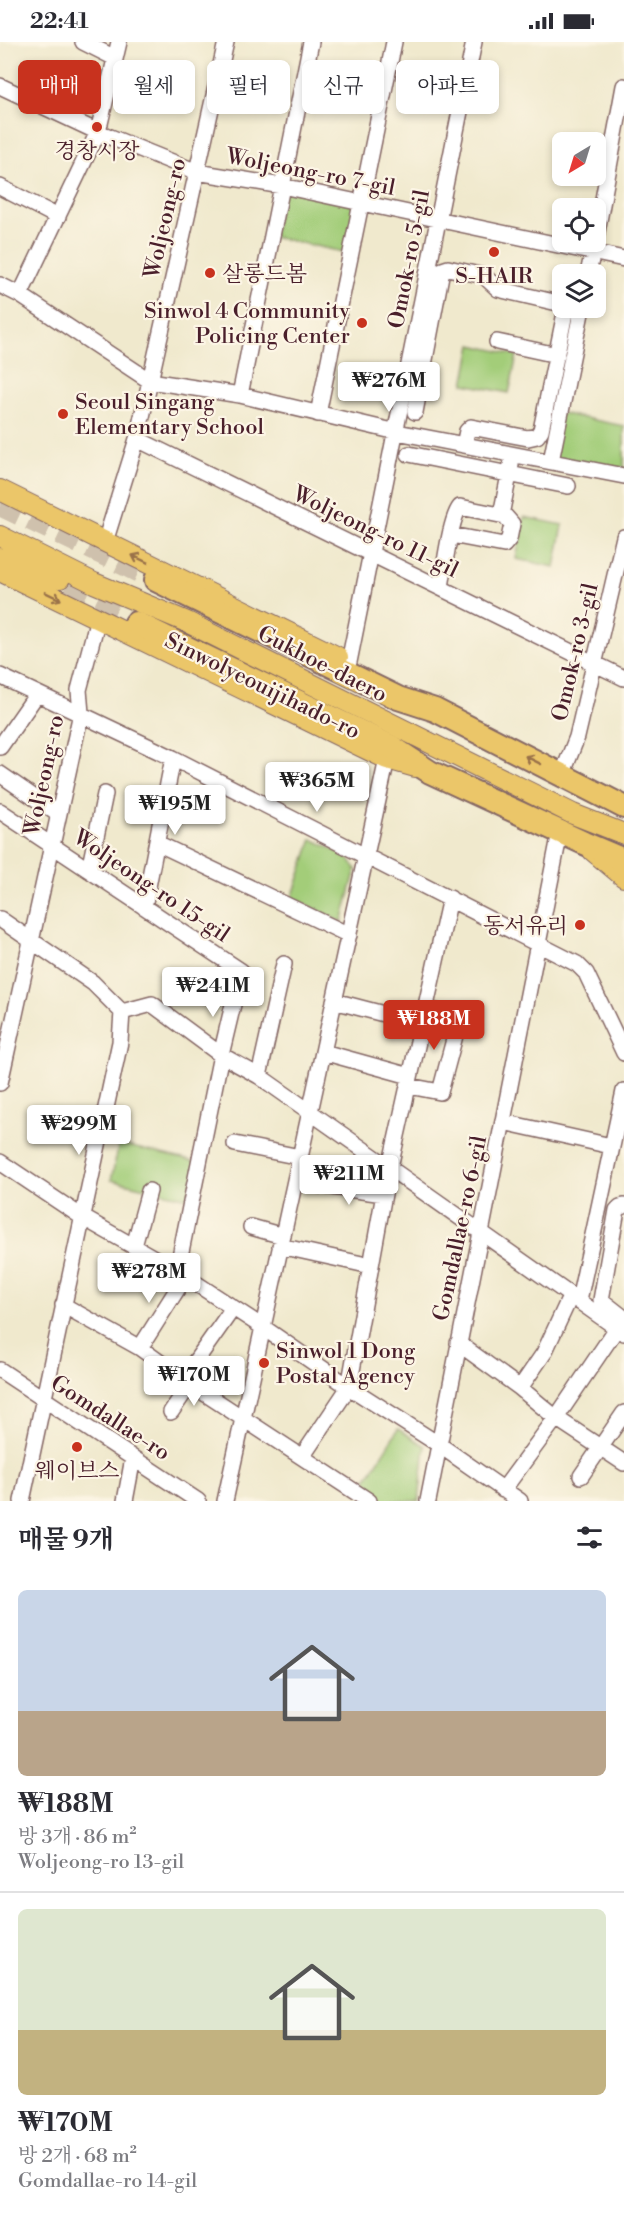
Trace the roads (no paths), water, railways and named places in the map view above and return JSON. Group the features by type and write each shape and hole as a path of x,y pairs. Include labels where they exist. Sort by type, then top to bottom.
{"highway":[{"path":"156,580 398,698 435,710 562,775 614,797 624,807"},
{"name":"Sinwolyeouijihado-ro","path":"136,623 392,747 430,772 624,860"}],"main road":[{"path":"0,490 349,662 435,710"},
{"name":"Gukhoe-daero","path":"0,536 94,583 186,622 573,814 624,834"},
{"name":"Gukhoe-daero","path":"0,558 69,580 171,623 569,820 624,843"},
{"path":"0,571 387,759 430,772"},
{"path":"584,843 624,877"}],"street":[{"path":"83,42 115,58"},
{"path":"20,295 98,132 119,42"},
{"name":"Woljeong-ro","path":"105,542 137,439 226,42"},
{"path":"240,396 311,42"},
{"path":"318,414 394,42"},
{"name":"Omok-ro 5-gil","path":"349,662 474,42"},
{"name":"Woljeong-ro 7-gil","path":"0,86 98,132 197,172 282,186 439,220 552,237"},
{"path":"603,198 624,86"},
{"path":"0,187 58,217"},
{"name":"Woljeong-ro 7-gil","path":"606,250 624,259"},
{"path":"415,412 442,270 448,268 484,276 498,289 552,302"},
{"path":"0,285 20,295 150,381 240,396 397,432 624,476"},
{"path":"464,445 467,431 471,427 528,438 537,436 541,430 564,318"},
{"path":"551,461 580,318"},
{"path":"497,342 557,355"},
{"name":"Woljeong-ro 11-gil","path":"137,439 624,678"},
{"path":"409,454 568,486"},
{"path":"501,515 514,455"},
{"path":"441,587 451,535 456,512 460,507 501,515 507,517 512,524 509,539 504,545 451,535"},
{"name":"Omok-ro 3-gil","path":"562,775 577,737 624,537"},
{"path":"609,603 624,608"},
{"name":"Woljeong-ro","path":"1,1074 4,1039 32,941 81,713 79,690 98,618"},
{"path":"0,676 173,758 577,964 586,973 624,1053"},
{"path":"0,747 37,694"},
{"path":"144,907 173,758"},
{"path":"225,1501 261,1326 282,1241 387,759"},
{"path":"0,774 58,814"},
{"path":"89,870 105,794"},
{"name":"Woljeong-ro 15-gil","path":"0,810 241,971 221,1055 181,1274"},
{"name":"Gomdallae-ro 6-gil","path":"428,1501 560,832"},
{"path":"157,843 349,935"},
{"path":"302,1457 349,1387 384,1194 450,898"},
{"path":"0,919 93,983 122,1012 120,1042 22,1501"},
{"path":"259,1076 284,964"},
{"path":"323,1052 440,1092 460,1017 424,1016 334,1001"},
{"path":"122,1012 152,1004 221,1055 259,1076 575,1298 622,1326"},
{"path":"520,1388 544,1353 575,1298 624,1091"},
{"name":"Gomdallae-ro 6-gil","path":"503,1122 611,1146"},
{"path":"236,1144 300,1157"},
{"path":"0,1162 82,1217 181,1274 261,1326 349,1387 438,1444 514,1498 556,1418 622,1326"},
{"path":"318,1185 384,1194"},
{"path":"134,1246 149,1191"},
{"path":"622,1326 601,1300 617,1210 624,1206"},
{"path":"250,1227 282,1241 371,1266"},
{"path":"140,1348 181,1274"},
{"path":"63,1305 140,1348 369,1501"},
{"path":"171,1412 187,1381 233,1308"},
{"name":"Gomdallae-ro 6-gil","path":"458,1343 520,1388 556,1418 624,1463"},
{"name":"Gomdallae-ro","path":"0,1370 198,1501"},
{"path":"581,1476 624,1413"},
{"path":"125,1501 133,1458"}],"tunnel":[{"path":"0,505 156,580"},
{"path":"36,574 136,623"}],"place":[{"name":"경창시장","path":"97,127"},
{"name":"S-HAIR","path":"494,252"},
{"name":"살롱드봄","path":"210,273"},
{"name":"Sinwol 4 Community Policing Center","path":"362,323"},
{"name":"Seoul Singang Elementary School","path":"63,414"},
{"name":"동서유리","path":"580,925"},
{"name":"Sinwol 1 Dong Postal Agency","path":"264,1363"},
{"name":"웨이브스","path":"77,1447"}]}
